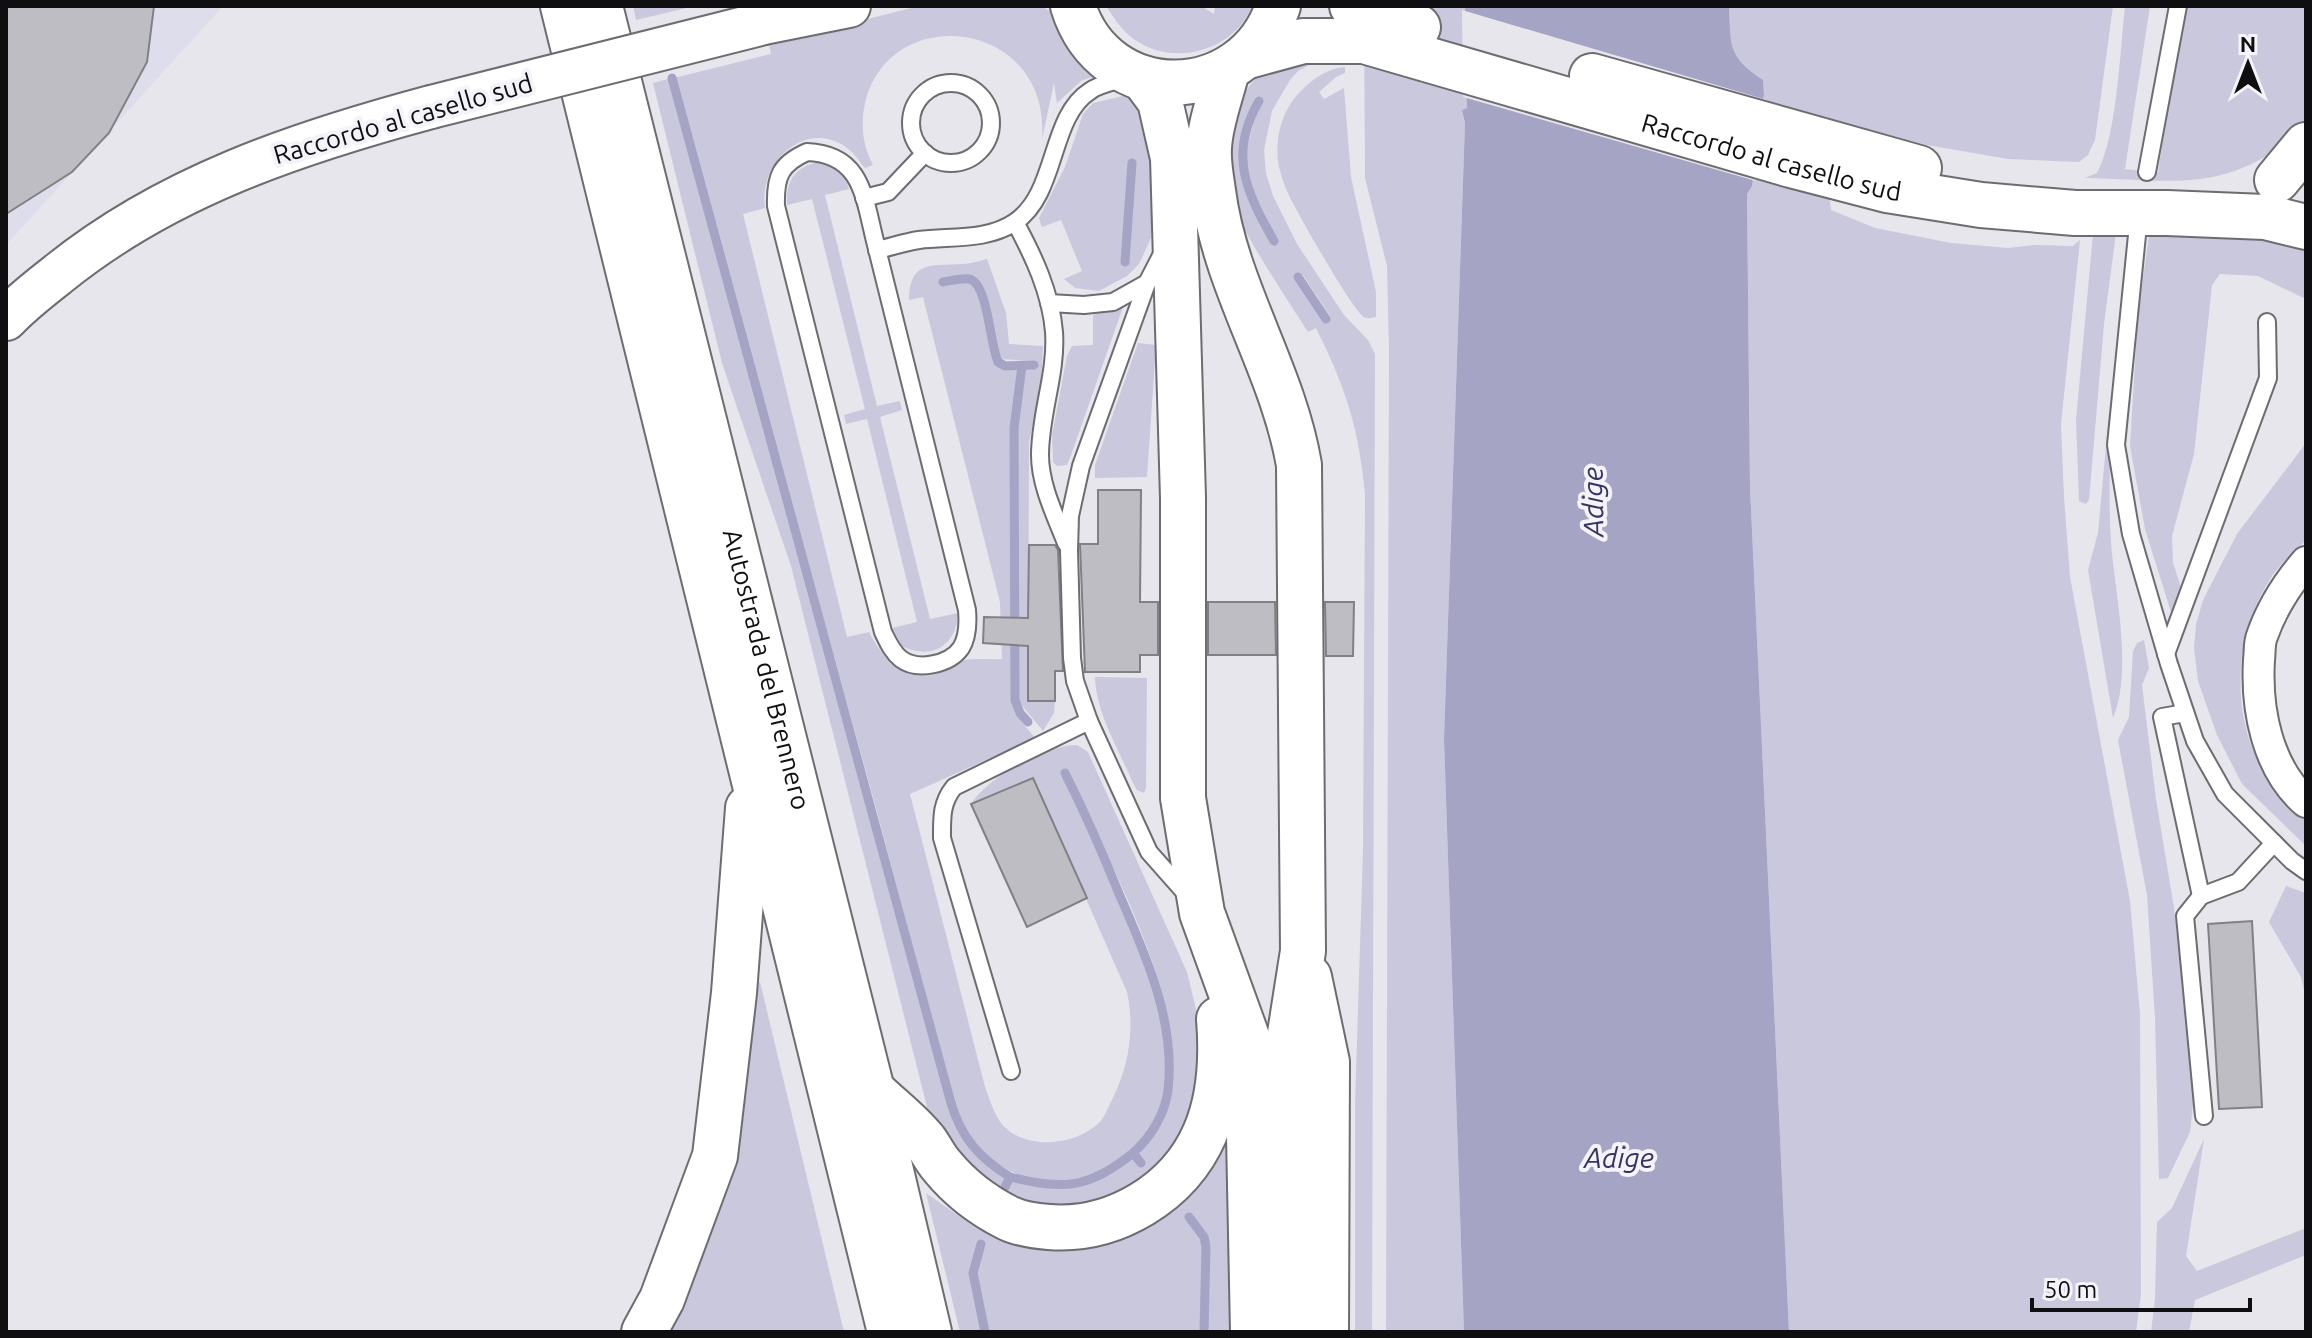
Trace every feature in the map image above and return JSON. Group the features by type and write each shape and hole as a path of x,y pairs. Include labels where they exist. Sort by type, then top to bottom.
{"main road":[{"name":"Autostrada del Brennero","path":"563,6 890,1332"},
{"name":"Autostrada del Brennero","path":"600,6 872,1090 929,1332"},
{"path":"1278,6 1270,28 1237,63 1211,129 1209,151 1215,211 1228,262 1293,427 1299,465 1303,951 1286,1059 1284,1332"},
{"name":"Raccordo al casello sud","path":"6,319 88,249 175,198 272,155 431,107 764,23 845,7"},
{"name":"Raccordo al casello sud","path":"1073,9 1092,42 1104,55 1138,76 1186,83 1206,79 1237,63 1360,19 1903,164 2076,203 2167,213 2265,217 2306,227"},
{"path":"872,1090 924,1140 963,1190 1012,1221 1068,1228 1102,1223 1154,1197 1189,1161 1205,1134 1216,1094 1220,1057 1208,933 1183,798 1183,498 1173,158 1160,101 1138,76"},
{"path":"2291,174 2306,145"},
{"name":"Raccordo al casello sud","path":"2076,203 2157,184 2239,194 2291,174"},
{"path":"644,1332 662,1299 715,1156 734,993 751,769"},
{"path":"1208,933 1247,1037 1253,1332"},
{"path":"1303,951 1327,1062 1326,1332"}],"street":[{"path":"2306,562 2283,590 2261,638 2257,694 2273,756 2297,794 2306,802"}],"lane":[{"path":"2157,184 2178,6"},
{"path":"877,250 917,240 973,236 1015,222 1042,187 1069,115 1089,91 1138,76"},
{"path":"945,84 958,84 981,96 988,107 990,133 976,155 952,163 939,161 925,153 913,134 911,120 914,108 922,97 932,88 945,84"},
{"path":"807,152 824,153 838,158 850,168 859,182 877,250 967,610 967,631 961,648 951,657 928,664 904,661 892,650 883,632 776,206 775,185 782,170 793,158 807,152"},
{"path":"864,198 888,192 925,153"},
{"path":"1015,222 1031,252 1049,303 1054,329 1055,353 1041,430 1040,456 1046,489 1069,551"},
{"path":"1175,229 1147,283 1081,466 1070,516 1072,658 1078,692 1089,721 1149,852 1208,933"},
{"path":"2137,235 2116,445 2131,534 2195,741 2225,794 2306,871"},
{"path":"1049,303 1084,305 1113,302 1147,283"},
{"path":"2166,654 2268,378 2267,322"},
{"path":"2185,713 2162,717 2201,896"},
{"path":"1011,1071 942,838 943,808 946,797 954,787 1089,721"},
{"path":"2204,1116 2185,916 2201,896 2238,882 2274,843"}],"shaded area":[{"path":"6,6 223,6 6,245"},
{"path":"633,6 695,6 636,20"},
{"path":"919,6 1042,6 1055,15 1100,74 1081,81 1057,103 1054,83 1042,139 1038,99 1022,69 998,48 968,38 936,37 907,47 882,67 866,99 863,133 873,165 865,168 847,147 827,139 812,138 798,143 786,151 768,177 765,208 743,214 847,637 869,632 888,659 905,672 925,676 937,674 965,660 1002,659 1000,602 923,297 909,300 913,278 924,268 987,259 1006,313 1009,344 1043,346 1041,387 1029,442 1028,701 1055,701 1054,713 1043,731 1019,702 1017,428 1026,369 1033,369 1034,361 999,359 990,312 976,277 969,275 943,280 944,286 968,282 974,285 985,314 994,362 1002,368 1019,368 1011,423 1011,697 1021,721 1035,738 910,794 985,1087 997,1116 1008,1130 1030,1140 1055,1142 1080,1135 1100,1122 1123,1074 1129,1048 1130,1020 1127,992 1033,778 971,804 990,783 1018,764 1049,750 1077,745 1088,752 1187,972 1200,1026 1199,1101 1172,1152 1141,1182 1093,1204 1037,1207 988,1189 931,1123 791,566 722,363 653,83 668,79 793,523 953,1122 976,1154 1007,1178 1003,1185 1009,1189 1012,1181 1047,1188 1090,1182 1133,1157 1138,1164 1143,1161 1138,1152 1166,1112 1173,1075 1171,1036 1148,951 1132,909 1068,772 1063,774 1107,870 1155,993 1165,1040 1166,1088 1156,1120 1136,1147 1113,1166 1089,1178 1063,1183 1038,1181 1014,1173 991,1159 972,1139 957,1114 876,808 674,78 771,54 769,44"},
{"path":"1106,6 1201,6 1214,14 1215,6 1252,6 1244,21 1219,43 1188,53 1172,53 1155,50 1134,39"},
{"path":"1364,6 1465,6 1467,108 1462,110 1465,123 1444,739 1464,1332 1386,1332 1389,348 1387,266 1365,178"},
{"path":"1729,6 2113,6 2095,140 2088,155 2079,162 2008,159 1927,145 1819,116 1831,210 1875,228 1951,243 2008,248 2073,246 2080,240 2061,424 2064,497 2070,577 2130,901 2140,1014 2141,1294 2136,1332 1789,1332 1750,487 1747,193 1752,186 1764,94 1763,80 1743,64 1733,49"},
{"path":"2125,6 2150,6 2125,169 2158,173 2169,97 2188,6 2306,6 2306,126 2252,164 2202,179 2085,178 2097,173 2109,138 2117,92"},
{"path":"1318,60 1298,71 1290,80 1272,111 1264,150 1266,173 1273,196 1297,244 1344,315 1368,340 1375,354 1372,1332 1355,1332 1355,1105 1363,850 1365,494 1362,470 1349,408 1326,349 1316,328 1308,332 1243,227 1232,205 1222,170 1240,104 1254,81 1273,69","holes":["1257,100 1262,102 1249,141 1248,173 1258,203 1277,239 1272,242 1253,208 1242,172 1242,136","1303,275 1330,316 1324,321 1295,279"]},
{"path":"1345,67 1345,73 1319,92 1324,99 1344,88 1351,177 1376,292 1376,317 1370,318 1364,317 1348,297 1324,258 1287,191 1278,162 1279,132 1290,104 1317,77"},
{"path":"1123,96 1134,99 1151,127 1151,238 1139,264 1127,276 1099,291 1075,288 1064,279 1082,271 1061,220 1042,227 1039,218 1065,167 1083,114 1093,103"},
{"path":"818,162 838,171 849,189 825,195 877,406 900,401 902,410 880,417 930,619 958,613 953,634 933,651 923,652 902,646 892,628 917,622 867,419 846,424 844,415 865,409 812,199 787,205 793,177 803,168"},
{"path":"2094,223 2306,238 2306,299 2258,276 2220,274 2212,285 2194,454 2172,536 2173,563 2182,590 2171,612 2145,529 2130,446 2138,314 2149,236 2116,233 2104,324 2089,500 2086,504 2079,501 2076,420"},
{"path":"1123,307 1070,458 1067,465 1057,466 1053,462 1052,435 1067,356 1072,346 1093,345 1093,315"},
{"path":"1138,343 1156,345 1147,477 1095,478 1095,465"},
{"path":"2109,413 2111,542 2122,654 2119,699 2113,718 2088,570 2098,533"},
{"path":"2306,443 2306,540 2277,570 2259,600 2245,642 2240,687 2247,731 2258,762 2306,820 2306,846 2242,784 2217,735 2198,681 2194,648 2196,624 2203,600 2237,534"},
{"path":"2144,640 2149,668 2142,685 2174,908 2194,1096 2190,1132 2168,1178 2159,1179 2155,1018 2147,895 2118,740 2129,717 2133,651 2137,643"},
{"path":"1095,677 1147,678 1144,793 1137,790 1133,783 1109,731 1099,704"},
{"path":"2286,886 2306,893 2306,1029 2301,977 2269,922"},
{"path":"760,982 844,1332 655,1332 750,984"},
{"path":"1229,1118 1234,1332 960,1332 926,1193 976,1228 1007,1240 1066,1248 1089,1247 1116,1240 1141,1228"},
{"path":"2204,1139 2186,1256 2197,1271 2306,1228 2306,1255 2195,1300 2189,1332 2151,1332 2157,1222 2172,1208"}],"water":[{"name":"Adige","path":"1465,6 1729,6 1733,49 1743,64 1763,80 1764,94 1752,186 1747,194 1750,487 1789,1332 1464,1332 1444,739 1465,123 1462,110 1467,108"}],"pier":[{"path":"1462,10 1767,100 1756,181 1463,97"}],"building":[{"path":"6,6 154,6 147,62 109,133 72,172 6,214"},
{"path":"1098,490 1141,490 1140,602 1158,602 1158,655 1140,655 1140,672 1085,672 1080,544 1098,544"},
{"path":"1029,545 1055,545 1058,550 1063,671 1055,671 1055,701 1028,701 1028,646 983,643 984,617 1028,618"},
{"path":"1208,602 1275,602 1276,655 1208,655"},
{"path":"1325,602 1354,602 1353,656 1326,656"},
{"path":"1033,778 1087,898 1027,927 971,804"},
{"path":"2252,921 2262,1107 2219,1109 2208,924"}],"waterway":[{"path":"672,78 951,1103 960,1126 973,1146 1010,1177 1005,1187"},
{"path":"1259,101 1244,138 1244,172 1255,206 1274,241"},
{"path":"1125,262 1132,163"},
{"path":"1298,277 1326,319"},
{"path":"943,282 969,279 975,283 984,302 998,362 1005,366 1034,365"},
{"path":"1022,366 1014,428 1015,700 1028,722"},
{"path":"1065,773 1140,942 1157,990 1168,1039 1168,1090 1156,1124 1133,1153 1141,1163"},
{"path":"1010,1177 1045,1184 1075,1183 1103,1174 1133,1153"},
{"path":"1189,1217 1204,1237 1206,1247 1204,1332"},
{"path":"981,1244 973,1273 985,1332"}]}
